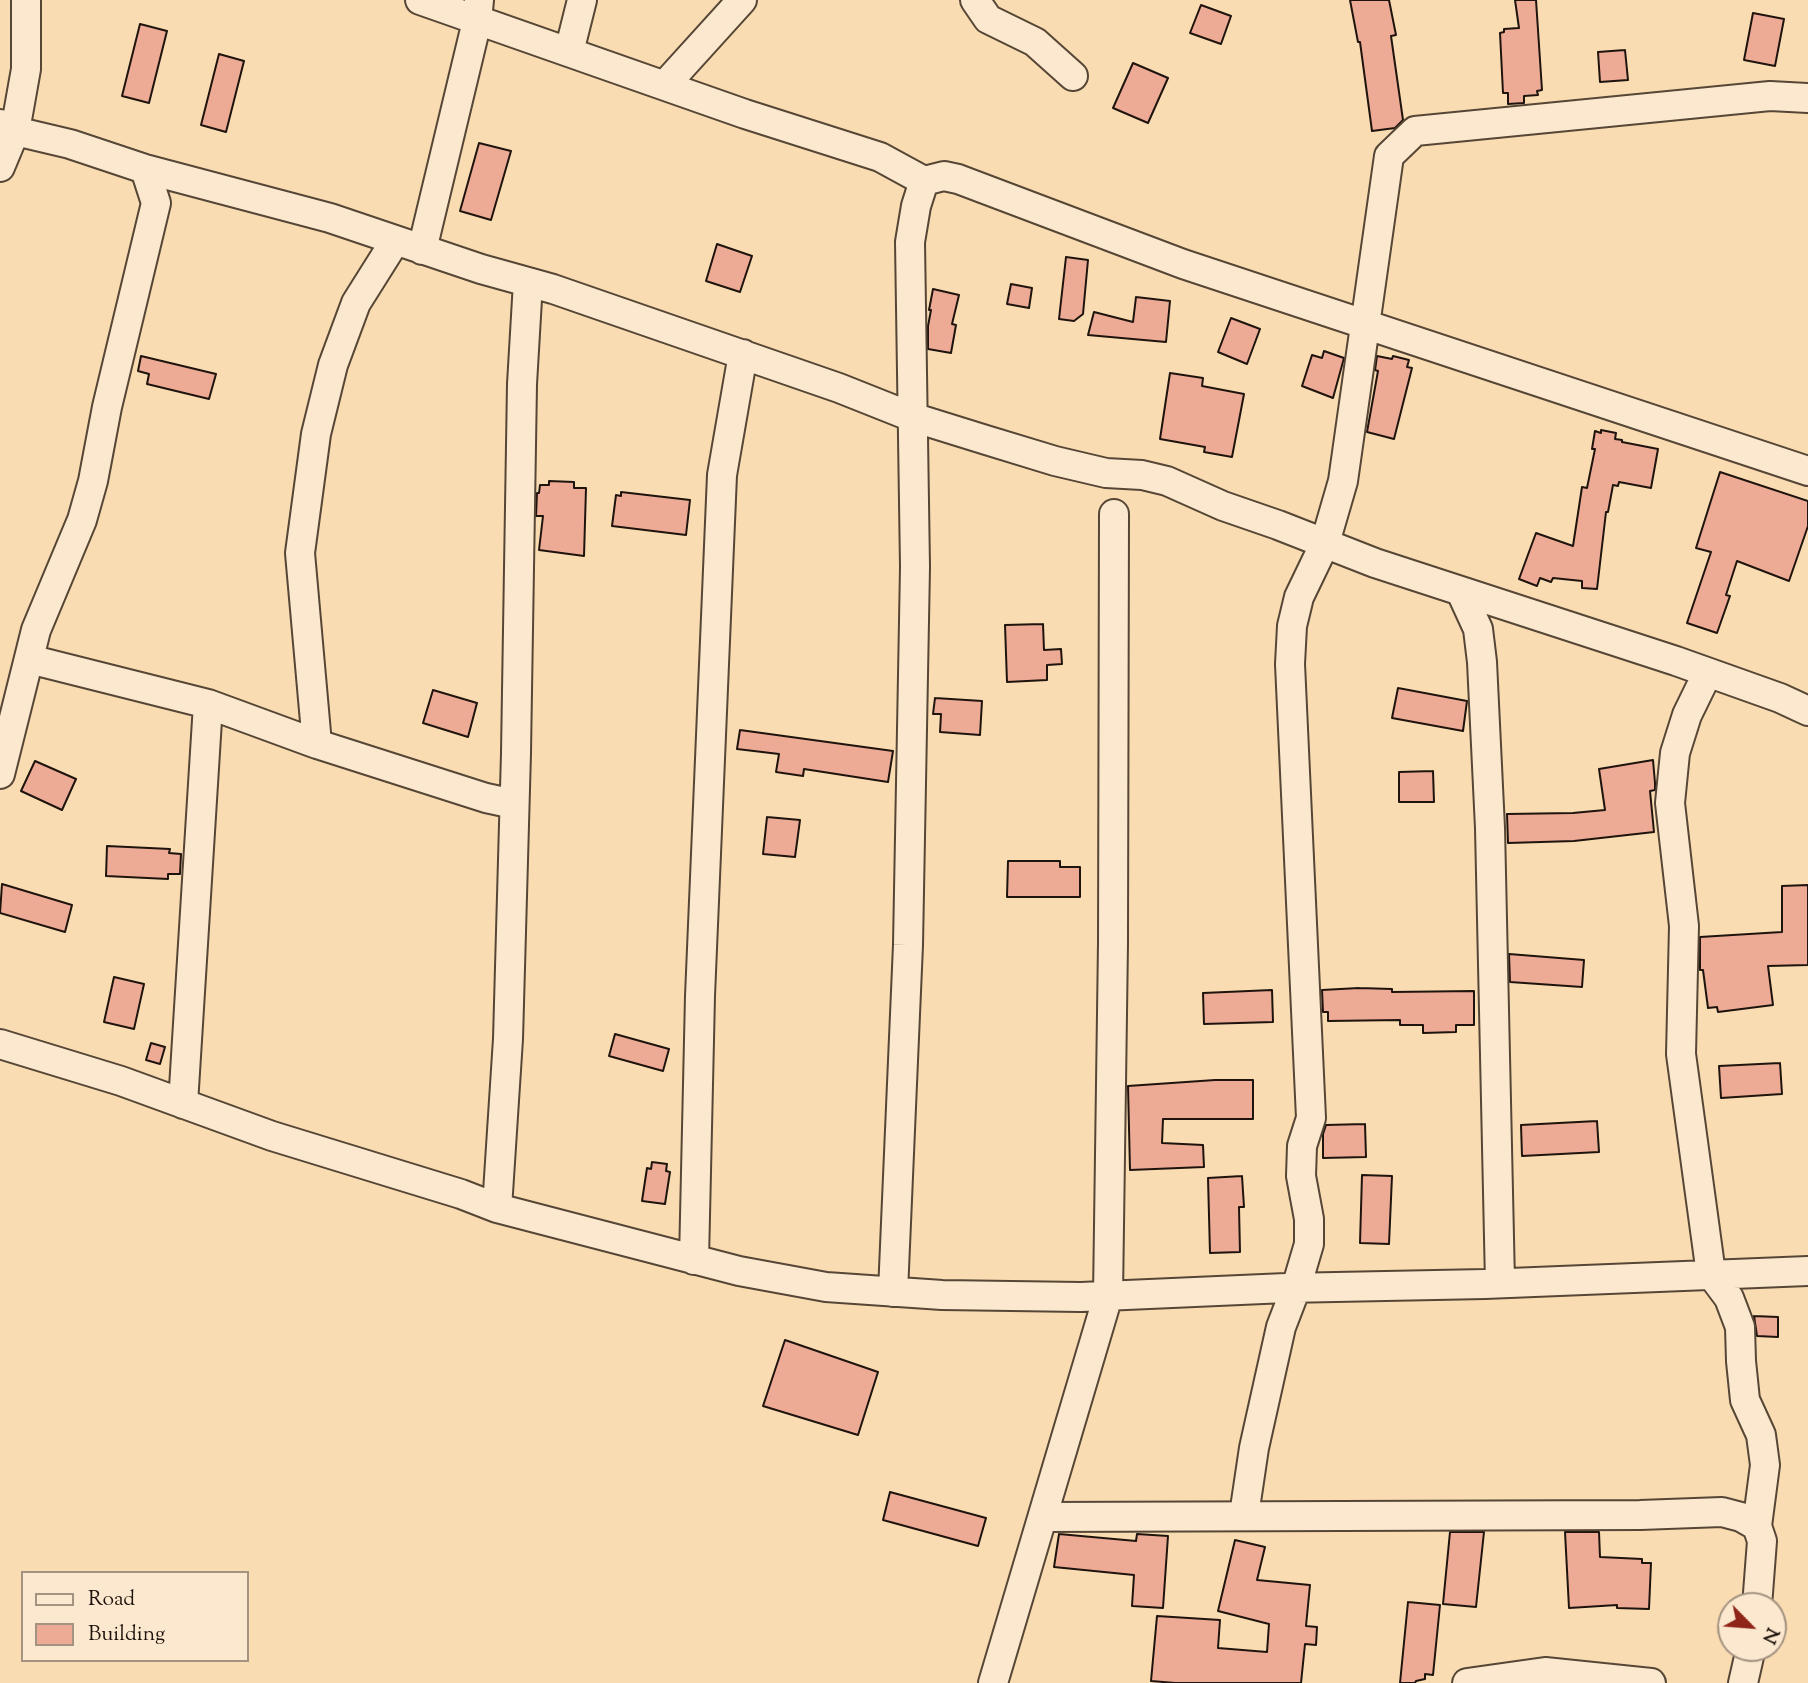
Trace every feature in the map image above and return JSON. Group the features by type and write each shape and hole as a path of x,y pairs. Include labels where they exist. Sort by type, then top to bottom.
{"street":[{"path":"0,167 8,127 26,69 26,0"},
{"path":"420,0 478,10 569,52 880,157 924,181 944,176 958,179 1183,264 1808,471"},
{"path":"569,52 582,0"},
{"path":"665,85 742,0"},
{"path":"975,0 988,19 1035,42 1073,76"},
{"path":"422,250 478,10"},
{"path":"1244,1515 1254,1448 1281,1327 1309,1244 1309,1219 1301,1176 1302,1146 1311,1118 1290,664 1292,626 1299,597 1325,543 1343,481 1389,156 1415,131 1770,96 1808,98"},
{"path":"8,127 145,169 330,218 743,354 912,417 1055,461 1106,473 1142,475 1167,481 1223,506 1461,592 1676,661 1780,698 1808,711"},
{"path":"0,774 36,630 82,520 93,481 107,407 156,203 145,169"},
{"path":"156,203 183,178"},
{"path":"893,1292 909,931 915,567 910,242 916,206 924,181"},
{"path":"317,744 300,553 316,434 333,365 356,303 395,241"},
{"path":"497,1208 508,1039 522,384 528,282"},
{"path":"694,1260 700,996 722,475 743,354"},
{"path":"993,1683 1108,1296 1113,943 1114,513"},
{"path":"1461,592 1478,629 1482,663 1490,828 1500,1283"},
{"path":"29,659 208,704 317,744 485,798 514,804"},
{"path":"1707,674 1688,715 1675,753 1670,803 1684,926 1681,1054 1711,1274 1729,1298 1740,1327 1745,1400 1760,1435 1765,1465 1757,1526 1762,1541 1758,1592"},
{"path":"183,1104 208,704"},
{"path":"0,1044 121,1081 272,1136 461,1194 497,1208 739,1271 826,1287 970,1295 1108,1296 1808,1271"},
{"path":"1043,1517 1640,1515 1722,1512 1741,1517 1757,1526"},
{"path":"1743,1683 1748,1662"},
{"path":"1467,1683 1545,1677 1651,1683"}],"building":[{"path":"1350,0 1389,0 1396,35 1391,36 1403,120 1395,128 1372,131 1360,42"},
{"path":"1515,0 1536,0 1542,90 1537,91 1538,95 1524,96 1524,103 1508,104 1508,93 1503,93 1500,33 1504,32 1504,29 1519,28"},
{"path":"1201,5 1231,16 1221,44 1190,33"},
{"path":"1753,13 1784,19 1775,66 1744,60"},
{"path":"140,24 167,31 149,103 122,96"},
{"path":"1625,50 1628,80 1600,82 1598,52"},
{"path":"219,54 244,61 226,132 201,125"},
{"path":"1133,63 1168,78 1148,123 1113,108"},
{"path":"479,143 511,151 491,220 460,211"},
{"path":"717,244 752,256 740,292 706,281"},
{"path":"1066,257 1088,260 1083,314 1074,321 1059,319"},
{"path":"1011,284 1032,288 1029,308 1007,304"},
{"path":"933,289 959,295 952,324 956,325 951,353 928,349 929,310"},
{"path":"1136,297 1170,301 1166,342 1088,335 1094,312 1133,322"},
{"path":"1231,318 1260,329 1247,364 1218,352"},
{"path":"1324,351 1344,358 1333,398 1302,386 1312,355 1322,358"},
{"path":"141,356 216,374 209,399 147,384 149,374 138,371"},
{"path":"1377,356 1409,360 1407,367 1412,368 1394,439 1367,432 1378,371 1375,370"},
{"path":"1170,373 1203,378 1202,386 1244,394 1232,457 1204,452 1205,447 1160,439"},
{"path":"1601,430 1616,433 1615,439 1622,442 1658,449 1651,488 1619,482 1618,486 1613,485 1606,512 1597,589 1582,588 1582,581 1553,578 1551,582 1540,578 1537,586 1519,579 1536,533 1573,546 1582,487 1587,488 1595,449 1592,449 1595,431 1601,433"},
{"path":"1720,472 1808,501 1808,526 1789,581 1737,561 1726,595 1730,596 1717,633 1687,623 1711,552 1696,548"},
{"path":"549,481 574,482 574,488 586,488 584,556 539,550 543,516 536,516 537,493 540,485 549,485"},
{"path":"621,492 690,500 686,535 612,526 616,495 621,496"},
{"path":"1043,624 1044,650 1061,649 1062,664 1047,665 1047,680 1007,682 1005,625"},
{"path":"1398,688 1467,701 1463,731 1392,718"},
{"path":"433,690 477,703 468,737 423,723"},
{"path":"935,698 982,701 980,735 940,732 941,714 933,714"},
{"path":"740,730 893,751 888,782 804,769 803,776 776,772 779,754 737,749"},
{"path":"1653,760 1655,790 1650,791 1654,832 1574,841 1508,843 1507,814 1605,810 1599,769"},
{"path":"35,761 76,779 62,810 21,791"},
{"path":"1433,771 1434,802 1399,802 1399,772"},
{"path":"767,817 800,820 795,857 763,854"},
{"path":"107,846 170,849 169,853 181,854 180,874 168,874 168,879 106,876"},
{"path":"1008,861 1060,861 1060,867 1080,867 1080,897 1007,897"},
{"path":"2,884 72,905 65,932 0,913"},
{"path":"1808,885 1808,965 1768,966 1773,1005 1718,1012 1717,1007 1708,1008 1703,970 1700,970 1700,937 1782,932 1782,886"},
{"path":"1509,954 1584,960 1582,987 1510,982"},
{"path":"114,977 144,984 134,1029 104,1022"},
{"path":"1392,989 1392,992 1474,991 1474,1025 1456,1025 1456,1032 1423,1033 1423,1025 1400,1025 1400,1020 1328,1021 1328,1012 1323,1012 1322,990"},
{"path":"1272,990 1273,1022 1204,1024 1203,993"},
{"path":"615,1034 669,1049 663,1071 609,1056"},
{"path":"151,1043 165,1047 160,1064 146,1060"},
{"path":"1780,1063 1782,1094 1721,1098 1719,1066"},
{"path":"1253,1080 1253,1119 1163,1119 1162,1143 1203,1145 1204,1167 1130,1170 1128,1086"},
{"path":"1597,1121 1599,1152 1522,1156 1521,1125"},
{"path":"1365,1124 1366,1157 1323,1158 1323,1134 1326,1125"},
{"path":"652,1162 667,1164 666,1171 670,1172 665,1204 642,1201 647,1168 651,1169"},
{"path":"1362,1175 1392,1176 1389,1244 1360,1243"},
{"path":"1242,1176 1244,1207 1239,1207 1240,1252 1210,1253 1208,1178"},
{"path":"1754,1316 1778,1317 1778,1337 1757,1336"},
{"path":"785,1340 878,1372 858,1435 763,1406"},
{"path":"890,1492 986,1518 978,1546 883,1520"},
{"path":"1450,1532 1484,1532 1476,1607 1443,1604"},
{"path":"1565,1532 1599,1532 1600,1557 1642,1559 1642,1563 1651,1563 1649,1609 1617,1608 1617,1605 1569,1608"},
{"path":"1059,1534 1136,1541 1137,1534 1168,1536 1163,1608 1132,1606 1134,1575 1054,1567"},
{"path":"1235,1540 1265,1547 1257,1580 1310,1585 1306,1626 1317,1627 1316,1645 1305,1644 1301,1683 1151,1681 1157,1616 1220,1620 1218,1648 1267,1652 1269,1624 1218,1611"},
{"path":"1408,1602 1440,1605 1433,1675 1425,1674 1425,1679 1415,1683 1400,1683"}]}
